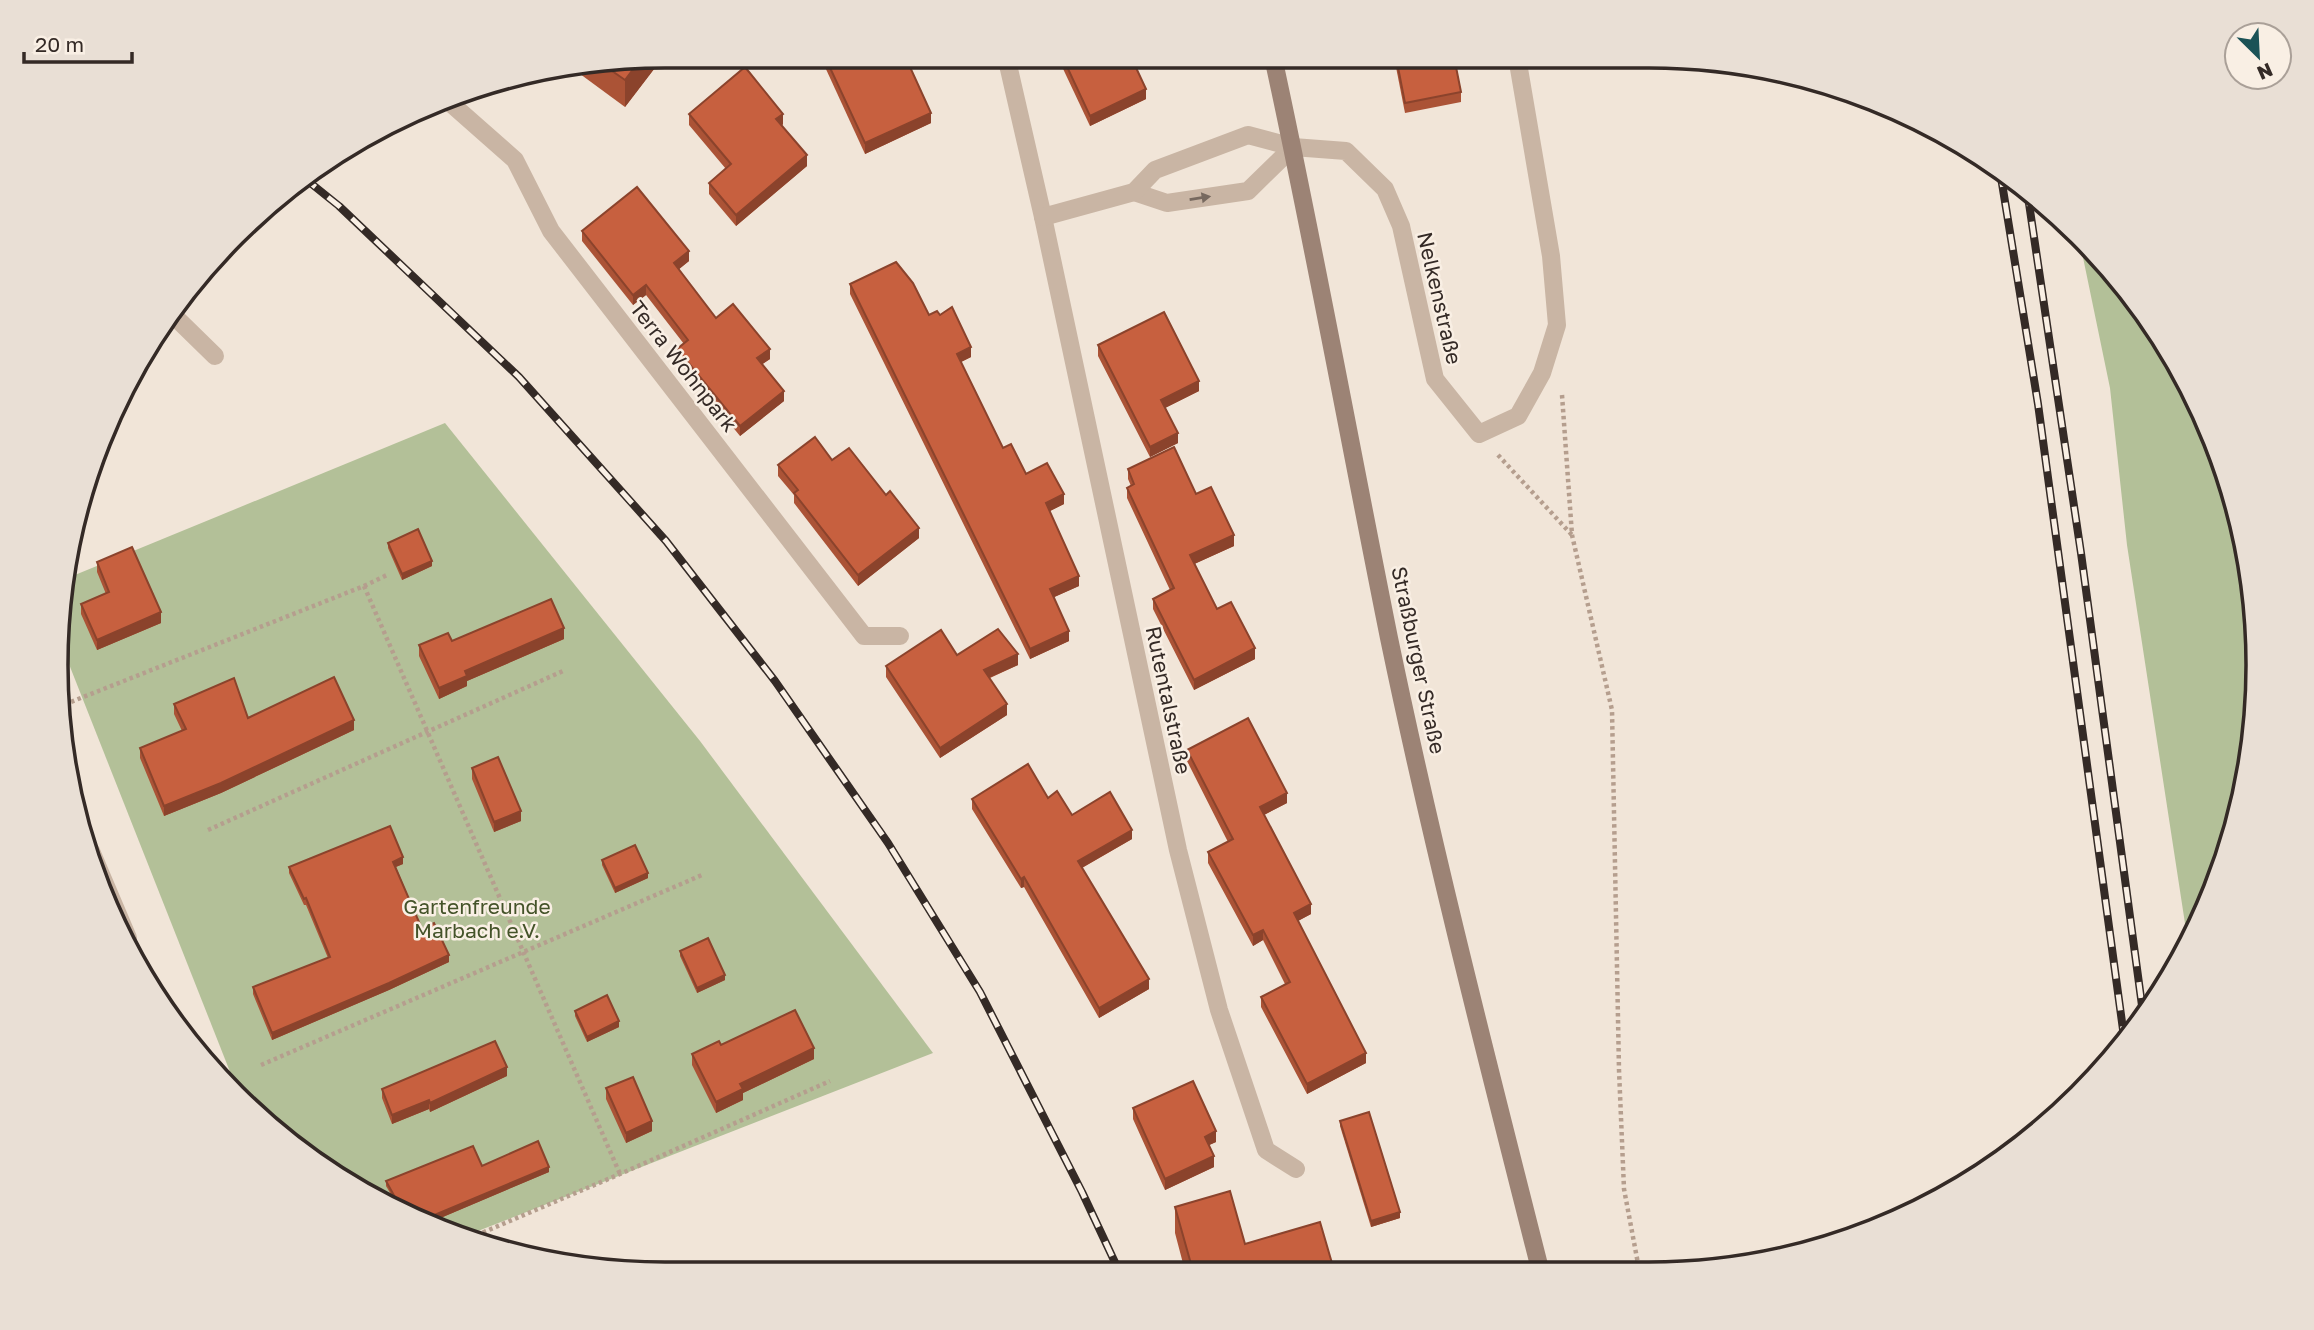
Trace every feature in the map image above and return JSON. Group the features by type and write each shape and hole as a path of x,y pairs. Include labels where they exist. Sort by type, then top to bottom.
{"main road":[{"name":"Straßburger Straße","path":"1275,68 1390,640 1478,1023 1538,1262"}],"street":[{"name":"Rutentalstraße","path":"1009,68 1178,850 1219,1010 1266,1150 1296,1169"},
{"path":"1479,434 1518,416 1542,373 1556,325 1552,256 1519,68"},
{"name":"Terra Wohnpark","path":"455,107 515,160 551,231 864,636 900,636"},
{"name":"Nelkenstraße","path":"1134,192 1156,170 1248,135 1293,147 1346,151 1385,189 1401,226 1435,379 1479,434"},
{"path":"1043,217 1134,192 1167,203 1248,191 1293,147"},
{"path":"178,320 215,356"}],"path":[{"path":"1562,390 1572,535 1612,710 1623,1175 1638,1262"},
{"path":"1479,434 1572,535"},
{"path":"70,702 389,574"},
{"path":"364,586 620,1174"},
{"path":"208,830 563,671"},
{"path":"261,1065 702,875"},
{"path":"482,1233 830,1081"}],"green space":[{"path":"2083,255 2145,333 2184,401 2214,473 2241,587 2246,665 2241,743 2214,857 2185,926 2127,545 2110,388"},
{"name":"Gartenfreunde Marbach e.V.","path":"445,423 700,741 933,1053 477,1231 401,1200 367,1182 302,1138 272,1114 231,1074 68,662 75,575"}],"building":[{"path":"746,68 783,114 776,119 807,155 736,215 709,183 731,164 689,114"},
{"path":"830,68 910,68 931,113 865,143"},
{"path":"1068,68 1136,68 1146,89 1090,116"},
{"path":"1398,68 1456,68 1461,92 1405,103"},
{"path":"633,70 625,80 612,71"},
{"path":"637,187 689,251 674,263 716,318 733,304 770,349 757,358 784,391 740,426 677,349 688,340 646,285 633,295 582,231"},
{"path":"896,262 913,283 929,315 937,311 940,315 952,307 971,347 957,354 1003,448 1011,444 1026,474 1047,463 1064,494 1046,503 1079,576 1050,589 1069,631 1030,649 850,284"},
{"path":"1164,312 1199,381 1161,400 1178,433 1150,447 1098,345"},
{"path":"815,437 832,460 849,448 886,495 890,491 919,528 858,575 794,493 798,490 778,465"},
{"path":"1174,447 1196,494 1211,487 1234,535 1190,555 1217,609 1231,602 1255,648 1194,680 1153,599 1174,588 1127,488 1134,484 1128,469"},
{"path":"418,529 432,561 402,574 388,543"},
{"path":"132,547 161,612 97,640 81,604 109,592 97,562"},
{"path":"551,599 564,628 465,671 467,676 439,688 419,645 448,633 452,641"},
{"path":"998,629 1018,654 984,670 1007,704 940,748 886,666 941,630 957,655"},
{"path":"334,677 354,720 221,783 164,806 140,748 186,729 174,704 234,678 248,718"},
{"path":"1248,718 1287,793 1260,807 1311,904 1294,913 1366,1053 1307,1084 1261,997 1290,982 1263,930 1253,935 1208,852 1233,839 1187,750"},
{"path":"498,757 521,811 494,822 472,768"},
{"path":"1028,764 1048,798 1057,791 1072,815 1110,792 1132,830 1078,861 1149,979 1099,1008 1024,877 1021,879 972,799"},
{"path":"390,826 403,857 393,862 422,929 434,923 449,955 272,1033 253,987 330,957 306,898 304,899 289,867"},
{"path":"635,845 648,873 615,888 602,860"},
{"path":"708,938 725,975 697,988 680,951"},
{"path":"607,995 619,1021 587,1037 575,1011"},
{"path":"795,1010 814,1048 740,1084 743,1089 716,1102 692,1054 719,1041 721,1045"},
{"path":"495,1041 507,1067 430,1103 429,1100 392,1115 382,1089"},
{"path":"633,1077 652,1121 626,1133 606,1088"},
{"path":"1193,1081 1216,1131 1205,1137 1214,1156 1165,1179 1133,1108"},
{"path":"1369,1112 1400,1212 1371,1221 1340,1121"},
{"path":"538,1141 549,1167 435,1215 395,1197 386,1181 473,1146 482,1166"},
{"path":"1230,1191 1245,1244 1320,1222 1332,1262 1190,1262 1175,1207"}],"railway":[{"path":"312,184 339,206 519,377 666,541 775,681 888,843 980,992 1115,1262"},
{"path":"2002,185 2038,404 2123,1027"},
{"path":"2029,206 2081,553 2141,1002"}]}
